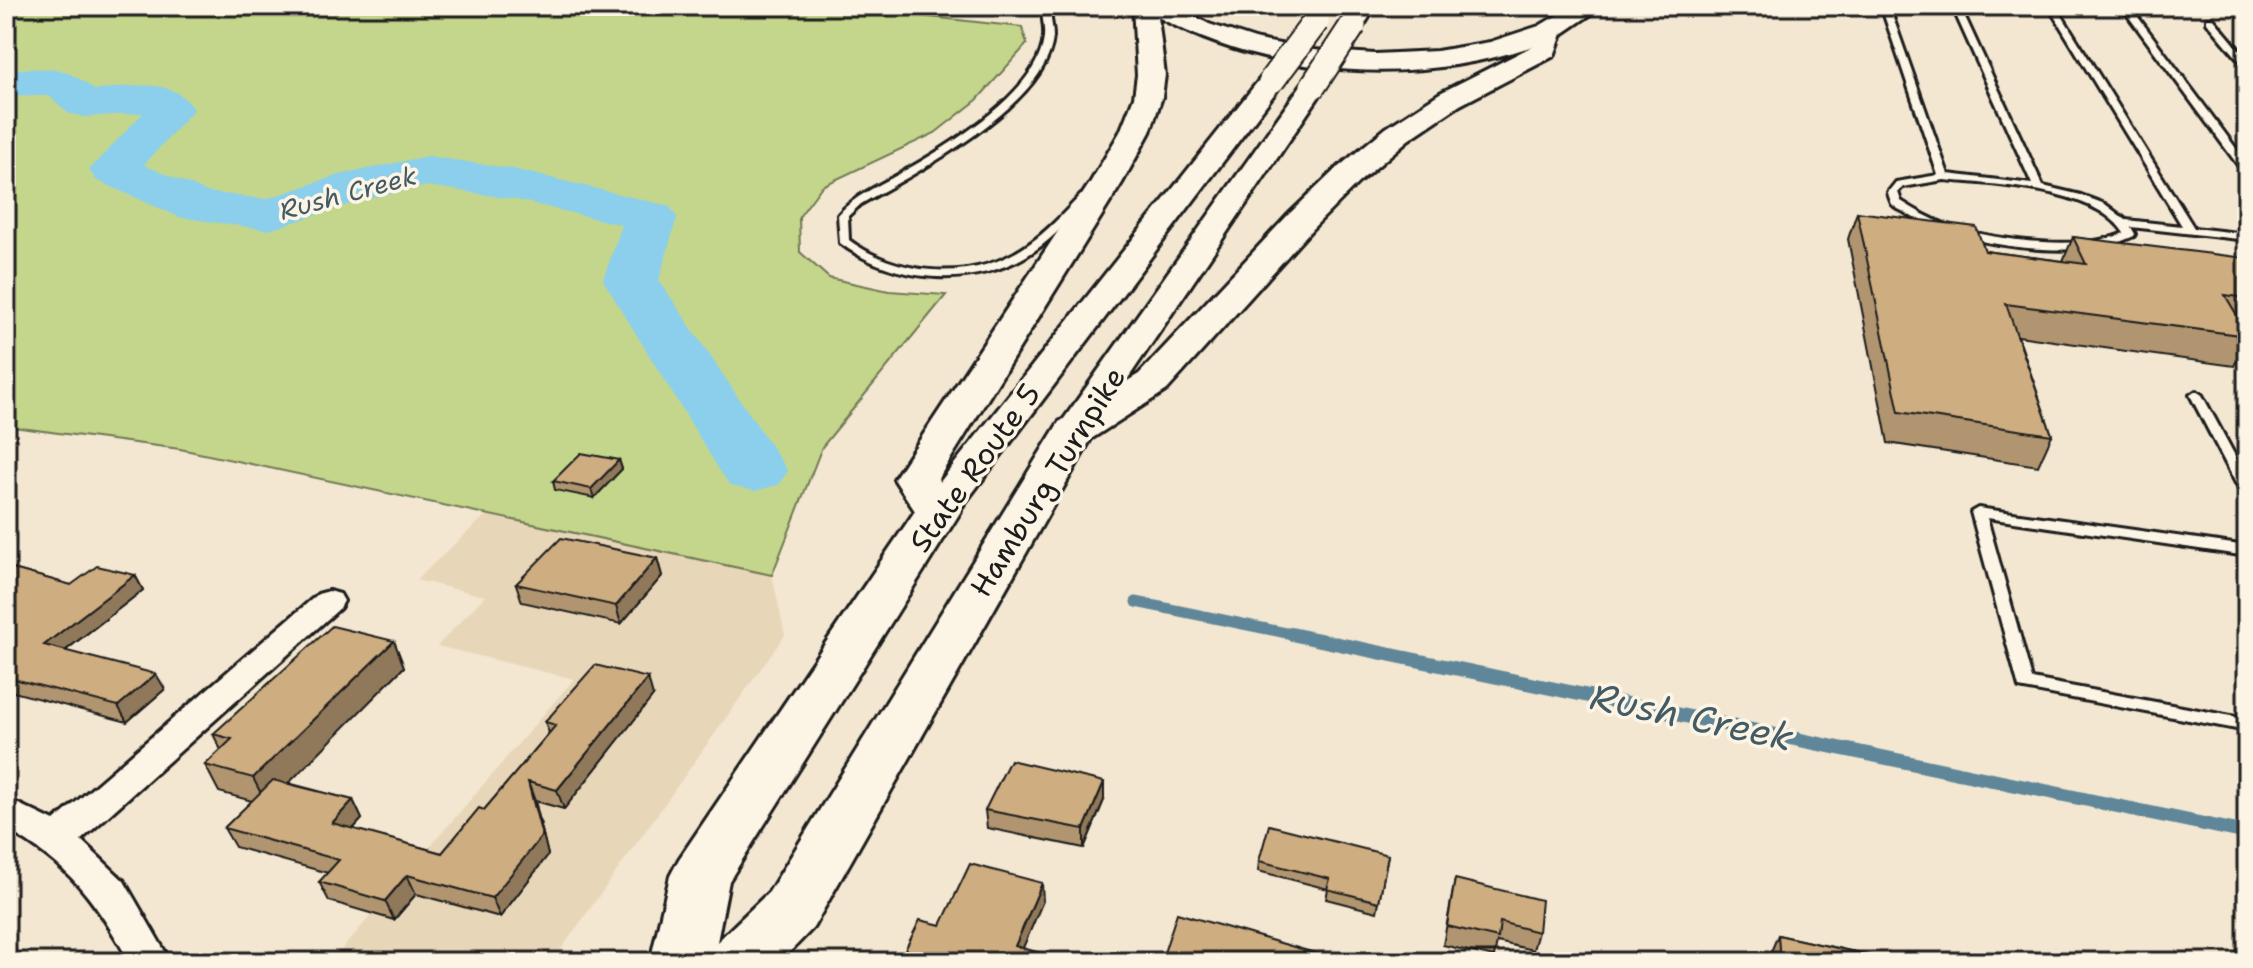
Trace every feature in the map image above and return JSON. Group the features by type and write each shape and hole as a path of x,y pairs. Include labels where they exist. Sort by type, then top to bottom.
{"highway":[{"path":"938,511 916,479 1115,167 1136,127 1149,95 1151,78 1144,32 1145,6"},
{"path":"1156,6 1206,33 1238,43 1295,54 1394,61 1469,56 1503,50 1549,33 1591,6"},
{"path":"1074,431 1153,382 1300,222 1397,134 1450,99 1545,50 1549,33"},
{"name":"Hamburg Turnpike","path":"739,962 791,910 1074,431"},
{"name":"State Route 5","path":"682,962 700,876 938,511"}],"main road":[{"name":"State Route 5","path":"938,511 1321,13"},
{"name":"Hamburg Turnpike","path":"1074,431 1359,15"}],"street":[{"path":"2236,6 2247,7"},
{"path":"57,840 329,601"},
{"path":"6,812 57,840 110,892 151,962"}],"lane":[{"path":"1045,6 1050,26 1049,43 1031,80 978,129 857,202 843,215 844,241 858,255 882,266 964,271 994,265 1020,256 1042,240 1115,167"},
{"path":"1885,6 1944,177"},
{"path":"1956,6 2039,189"},
{"path":"2052,6 2190,230"},
{"path":"2129,11 2247,170"},
{"path":"2210,20 2247,64"},
{"path":"2127,223 2130,234 2121,241 2092,245 2048,245 1947,228 1919,218 1896,202 1893,192 1900,184 1944,177 2039,189 2108,209 2127,223 2247,237"},
{"path":"2196,395 2247,491"},
{"path":"2247,551 1978,512 2025,684 2247,725"}],"shaded area":[{"path":"486,515 772,575 785,635 552,962 331,962 574,679 437,646 485,596 416,580"}],"green space":[{"path":"6,6 829,6 1022,27 1027,44 977,100 935,133 822,186 799,217 800,252 829,278 889,291 946,295 822,447 772,575 180,449 6,426"}],"building":[{"path":"1857,212 1976,227 1985,251 2086,264 2073,237 2245,258 2247,298 2225,295 2247,336 2006,304 2052,435 1899,412"},
{"path":"581,453 619,460 591,489 553,481"},
{"path":"561,538 657,558 616,606 516,584"},
{"path":"97,566 135,575 44,645 156,674 118,706 6,677 6,567 71,585"},
{"path":"332,626 394,641 253,778 205,765 232,739 213,734"},
{"path":"595,665 648,678 557,790 528,782 542,836 492,898 407,875 385,901 319,882 339,860 224,828 273,780 353,800 332,823 442,853 479,808 484,810 556,725 545,722"},
{"path":"1010,760 1104,782 1084,829 985,810"},
{"path":"1269,825 1388,855 1379,902 1327,889 1330,879 1259,861"},
{"path":"970,864 1042,883 1015,946 1048,955 1045,962 899,962 920,920 941,925"},
{"path":"1455,879 1541,900 1538,932 1500,922 1498,938 1447,926"},
{"path":"1177,913 1346,962 1161,962"},
{"path":"1778,935 1900,962 1780,962"}],"waterway":[{"name":"Rush Creek","path":"6,82 61,83 84,104 159,98 172,109 113,170 197,206 269,215 353,187 428,171 513,184 651,217 631,280 754,471"},
{"name":"Rush Creek","path":"1136,602 1301,636"},
{"name":"Rush Creek","path":"1291,634 2247,833"}]}
